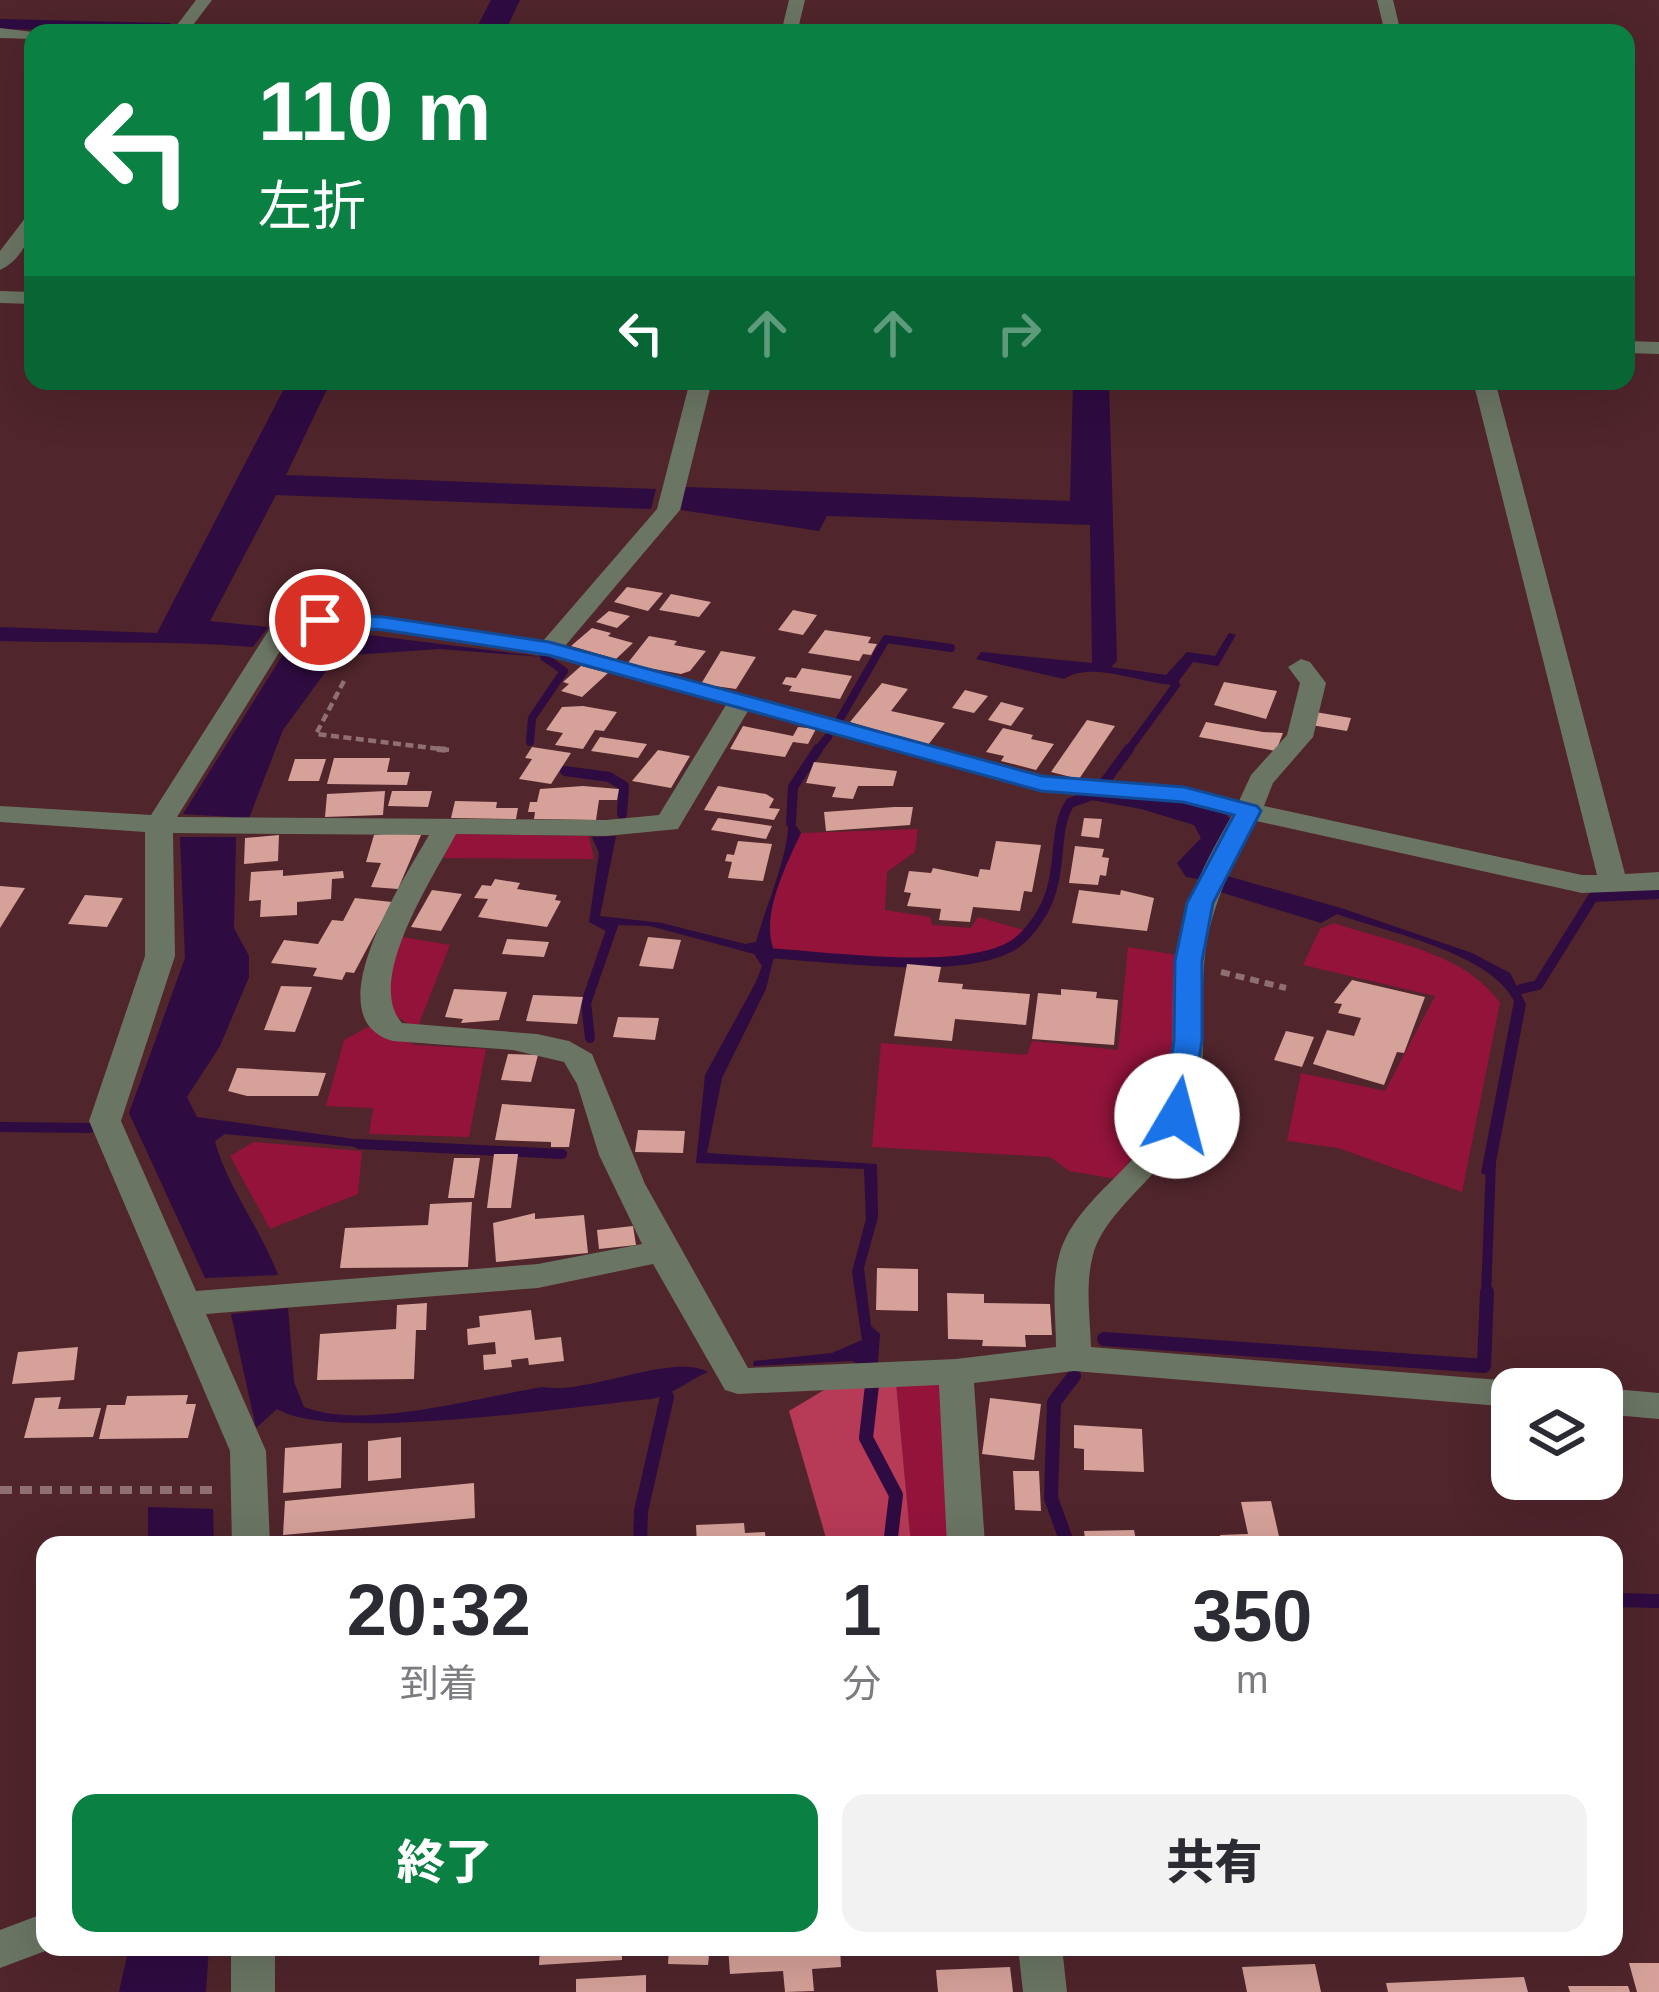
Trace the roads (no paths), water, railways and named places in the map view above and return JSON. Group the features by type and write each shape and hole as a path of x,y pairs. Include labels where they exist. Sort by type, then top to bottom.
{"street":[{"path":"186,24 204,0"},
{"path":"0,264 24,233"},
{"path":"549,649 668,510 699,390"},
{"path":"1486,390 1614,885"},
{"path":"251,1536 248,1451 105,1120 160,956 159,824 288,619 384,624 549,649 1041,783 1184,795 1582,884 1659,881"},
{"path":"1074,1358 1076,1252 1118,1192 1154,1157 1177,1116 1188,1040 1189,961 1208,881 1261,781 1300,737 1313,683 1301,667"},
{"path":"0,814 232,829 606,828 668,823 742,700"},
{"path":"447,826 386,948 376,978 376,1011 393,1031 435,1039 531,1044 577,1056 593,1077 595,1104 615,1155 663,1251 738,1381 956,1372 1074,1358 1491,1392"},
{"path":"184,1304 538,1276 663,1251"},
{"path":"956,1372 965,1536"},
{"path":"1623,1403 1659,1406"},
{"path":"0,1949 36,1935"},
{"path":"253,1956 253,1992"},
{"path":"1041,1956 1046,1992"}],"waterway":[{"path":"840,719 886,639 951,648"},
{"path":"530,742 532,718 564,671 544,657"},
{"path":"1127,752 1176,685"},
{"path":"816,752 828,737"},
{"path":"1101,787 1129,749"},
{"path":"791,823 793,787 816,752"},
{"path":"565,771 609,777 624,786 622,814"},
{"path":"765,953 921,962 982,957 1006,949 1028,932 1044,909 1070,803 1092,795 1142,804"},
{"path":"1521,989 1538,985 1593,897 1659,894"},
{"path":"590,1038 586,1003 613,925"},
{"path":"0,1127 90,1128"},
{"path":"359,1144 562,1154"},
{"path":"1486,1295 1491,1162"},
{"path":"1104,1339 1484,1366 1487,1292"},
{"path":"1065,1536 1051,1498 1054,1402 1074,1376"},
{"path":"872,1385 866,1438 896,1495 891,1536"},
{"path":"640,1536 641,1511 667,1397"},
{"path":"1623,1600 1659,1601"}]}
